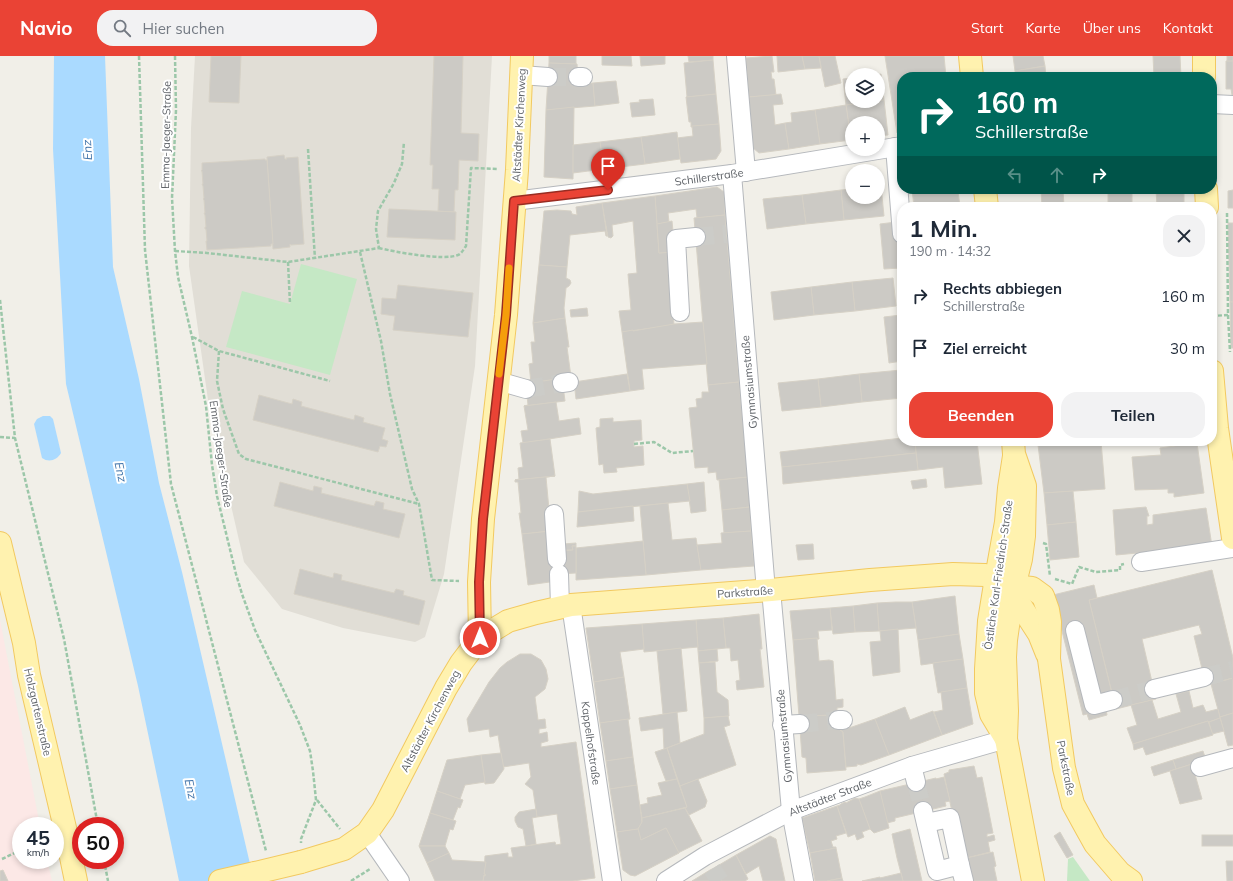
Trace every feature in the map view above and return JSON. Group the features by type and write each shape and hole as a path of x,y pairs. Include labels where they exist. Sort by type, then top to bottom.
{"main road":[{"path":"970,56 972,72"},
{"path":"1204,56 1204,72"},
{"name":"Altstädter Kirchenweg","path":"220,881 303,862 334,853 360,838 383,810 446,688 461,663 480,638 479,582 483,519 506,315 517,170 522,66"},
{"path":"1217,440 1233,538"},
{"name":"Östliche Karl-Friedrich-Straße","path":"1014,448 1006,522 1005,583 989,621 986,693 991,714 1006,739 1033,881"},
{"name":"Holzgartenstraße","path":"0,543 24,643 29,675 76,881"},
{"name":"Parkstraße","path":"480,638 508,622 565,606 768,590 870,580 953,574 985,574 1005,583 1039,634 1049,659 1064,768 1073,804 1095,844 1120,873 1131,881"}],"street":[{"name":"Gymnasiumstraße","path":"736,56 739,173 731,233 749,445 768,590 791,724 791,811 804,881"},
{"path":"522,66 548,77"},
{"path":"1217,104 1233,105"},
{"name":"Schillerstraße","path":"514,201 739,173 897,147"},
{"path":"680,312 676,239 696,237"},
{"path":"498,381 526,389"},
{"name":"Kappelhofstraße","path":"554,514 558,566 612,881"},
{"path":"1141,562 1233,548"},
{"path":"1075,630 1094,705 1113,700"},
{"path":"1154,689 1204,677"},
{"name":"Altstädter Straße","path":"666,881 709,863 791,811 914,774 1006,739"},
{"path":"1200,768 1233,758"},
{"path":"925,817 950,818 962,873 937,870 925,817"},
{"path":"360,838 400,881"}],"path":[{"path":"139,56 145,250 171,484 266,851"},
{"name":"Emma-Jaeger-Straße","path":"175,56 176,110 172,198 175,251 181,293 192,337 206,406 217,496 236,574 255,630 305,736 310,751 316,800 301,839 303,862"},
{"path":"379,248 376,229 378,211 402,164 404,142"},
{"path":"308,149 315,259"},
{"path":"175,251 288,262 379,248 411,255 444,257 456,256 462,253 466,246 470,168 517,170"},
{"path":"1227,220 1230,352"},
{"path":"360,252 381,341 390,394 410,482 419,504 432,580 479,582"},
{"path":"288,262 290,304"},
{"path":"0,300 15,438 64,639 96,817"},
{"path":"1217,316 1228,316"},
{"path":"192,337 219,351 330,381"},
{"path":"219,351 217,381 222,409 239,454 246,459 419,504"},
{"path":"0,437 15,438"},
{"path":"634,444 654,442 672,454 693,451"},
{"path":"1050,578 1072,584 1079,567 1096,572 1120,570 1120,565"},
{"path":"316,800 330,817 360,838 370,869 350,881"},
{"path":"2,859 12,854"},
{"path":"106,869 108,881"}],"shaded area":[{"path":"195,56 492,56 475,366 444,574 425,637 415,642 343,628 282,609 244,562 210,414 189,266 191,128"},
{"path":"0,620 38,817 12,817 12,869 49,869 52,881 0,881"}],"green space":[{"path":"301,264 357,279 330,375 226,347 242,291 290,304"},
{"path":"1073,857 1090,881 1067,881 1068,859"}],"water":[{"name":"Enz","path":"54,56 105,56 113,267 139,379 159,483 182,572 254,881 179,881 138,686 66,384 53,149"},
{"path":"43,416 50,416 53,419 61,453 53,460 45,460 42,458 34,424 37,419"}],"building":[{"path":"211,56 241,56 239,103 209,102"},
{"path":"434,56 463,56 461,133 479,134 478,161 459,160 458,190 455,190 454,212 438,211 439,189 432,189 433,165 430,165"},
{"path":"549,56 576,56 576,64 549,63"},
{"path":"602,56 631,56 632,66 602,65"},
{"path":"640,56 665,56 665,64 641,66"},
{"path":"688,56 713,56 713,60 689,62"},
{"path":"772,56 774,72 771,72 772,79 774,79 776,95 749,97 746,58"},
{"path":"777,56 802,56 805,69 778,72"},
{"path":"802,56 819,56 821,68 805,69"},
{"path":"819,56 835,56 841,83 825,87"},
{"path":"885,56 944,56 946,72 897,72 897,133"},
{"path":"1013,56 1043,56 1045,66 1015,71"},
{"path":"1153,56 1180,56 1181,72 1154,72"},
{"path":"1227,56 1233,56 1233,61 1227,62"},
{"path":"713,60 716,94 687,97 684,63"},
{"path":"1226,61 1233,61 1233,95 1231,89 1226,89"},
{"path":"549,63 577,64 578,77 581,85 593,83 595,106 546,110"},
{"path":"1045,66 1046,72 1015,72"},
{"path":"843,79 845,79 845,96"},
{"path":"616,81 619,103 595,106 593,83"},
{"path":"716,94 719,124 691,127 686,97"},
{"path":"781,94 783,104 773,105 775,125 785,123 789,149 759,153 753,148 749,97"},
{"path":"653,99 655,115 632,117 630,103 640,102 639,100"},
{"path":"845,105 848,116 845,116 845,141 820,144 815,110"},
{"path":"574,107 573,179 544,177 546,110"},
{"path":"846,108 885,108 888,135 885,135 885,116 848,116"},
{"path":"815,110 820,144 789,149 785,123 792,122 791,113"},
{"path":"719,124 721,151 716,159 681,163 677,138 693,136 692,126"},
{"path":"677,132 680,159 645,164 641,137"},
{"path":"641,137 645,164 604,169 600,142"},
{"path":"600,142 604,169 573,173 573,145"},
{"path":"284,155 285,159 298,157 304,244 290,244 290,247 273,249 267,157"},
{"path":"267,160 273,244 271,244 271,246 207,250 201,171 202,163"},
{"path":"717,187 724,192 725,215 697,218 696,209 668,213 669,222 657,224 655,196"},
{"path":"841,190 845,190 845,204 883,204 884,216 844,220"},
{"path":"841,190 844,220 806,224 802,195"},
{"path":"1233,190 1233,208 1228,208 1228,191"},
{"path":"913,194 958,194 959,202 913,202"},
{"path":"1041,194 1063,194 1064,202 1042,202"},
{"path":"1108,194 1132,194 1132,202 1108,202"},
{"path":"1156,194 1184,194 1184,202 1157,202"},
{"path":"802,195 806,224 767,229 763,199"},
{"path":"655,196 659,253 668,252 674,325 622,332 619,311 631,310 628,274 637,273 633,221 612,225 613,236 611,238 608,237 602,203"},
{"path":"602,203 607,236 605,231 570,235 567,267 539,265 544,211 571,211 572,214 577,215 576,207"},
{"path":"389,209 456,212 455,240 387,237"},
{"path":"725,215 739,382 708,385 694,218"},
{"path":"672,221 675,252 659,253 657,224"},
{"path":"896,222 897,268 884,269 880,224"},
{"path":"1228,223 1233,223 1233,302 1230,302"},
{"path":"539,265 567,267 566,278 570,280 571,283 566,288 564,308 565,318 533,323"},
{"path":"893,278 896,306 855,311 852,282"},
{"path":"852,282 855,311 814,315 811,287"},
{"path":"398,285 473,293 468,337 393,330 395,316 381,314 382,298 396,299"},
{"path":"811,287 814,315 774,320 771,292"},
{"path":"1230,302 1233,302 1233,348 1231,348"},
{"path":"587,308 588,316 571,317 570,310"},
{"path":"897,315 897,362 889,363 884,317"},
{"path":"565,318 571,377 531,383 529,364 533,363 531,342 535,342 533,323"},
{"path":"703,322 707,364 642,369 644,389 630,391 622,332 674,324"},
{"path":"897,370 897,398 862,402 859,374"},
{"path":"627,374 630,391 576,399 574,382"},
{"path":"859,374 862,402 821,407 818,379"},
{"path":"562,378 565,401 524,406 528,405 526,386 531,383"},
{"path":"818,379 821,407 782,411 778,383"},
{"path":"739,382 748,477 717,480 716,472 708,473 708,467 695,468 689,408 697,407 696,399 702,398 702,392 709,392 708,385"},
{"path":"259,395 292,404 293,399 302,402 301,406 354,420 355,415 364,418 363,422 385,428 382,439 388,441 386,447 380,446 378,452 253,420"},
{"path":"556,402 559,421 579,418 581,434 523,443 521,431 528,430 524,406"},
{"path":"613,418 613,422 641,420 642,440 634,441 634,447 643,446 644,465 616,468 617,472 604,473 603,464 599,465 596,428 600,427 600,419"},
{"path":"550,439 555,476 515,480 519,479 518,468 523,467 520,443"},
{"path":"897,439 897,446 915,446 916,453 782,467 780,452"},
{"path":"916,446 978,446 982,484 945,488 943,467 918,470"},
{"path":"1038,446 1101,446 1105,489 1044,493"},
{"path":"1175,446 1197,446 1204,493 1174,497 1174,493 1168,493 1168,489 1135,490 1132,457 1161,455 1160,448"},
{"path":"916,453 918,470 783,484 782,467"},
{"path":"555,476 546,477 551,531 522,534 519,513 521,513 518,482 515,482 515,480"},
{"path":"748,477 750,507 722,510 719,480"},
{"path":"926,479 927,487 913,489 911,481"},
{"path":"280,482 313,491 314,486 322,488 321,493 374,506 376,501 384,503 383,509 405,514 399,538 274,506"},
{"path":"704,482 706,511 691,513 687,484"},
{"path":"687,484 690,501 578,512 579,491 593,494"},
{"path":"1073,491 1076,522 1047,525 1044,493"},
{"path":"668,503 672,540 696,538 701,570 646,575 640,506"},
{"path":"633,506 634,521 577,527 578,512"},
{"path":"750,507 751,531 724,533 722,510"},
{"path":"1146,507 1149,516 1147,516 1147,525 1153,524 1153,515 1206,508 1212,546 1116,555 1113,510"},
{"path":"1076,522 1079,557 1050,560 1047,525"},
{"path":"551,531 557,581 528,585 522,534"},
{"path":"751,531 754,566 701,570 697,545 722,543 721,533"},
{"path":"643,541 646,575 576,580 576,548"},
{"path":"576,543 576,546 572,546 573,550 564,550 563,544"},
{"path":"813,544 814,559 798,560 796,545"},
{"path":"572,546 576,546 576,573 559,574 559,551 573,550"},
{"path":"300,569 333,578 334,573 342,575 341,580 394,593 396,589 404,591 403,595 425,601 419,625 294,594"},
{"path":"1212,570 1233,658 1233,678 1206,685 1194,636 1202,634 1199,625 1142,639 1156,699 1116,709 1089,600"},
{"path":"1094,585 1097,598 1089,600 1115,706 1106,709 1107,715 1089,720 1087,714 1083,715 1053,595"},
{"path":"955,596 959,634 918,640 912,602"},
{"path":"912,602 916,628 879,631 877,603"},
{"path":"877,603 879,631 855,632 853,606"},
{"path":"853,606 855,632 833,634 830,608"},
{"path":"830,608 832,630 818,631 819,639 793,640 790,611"},
{"path":"759,614 762,649 760,649 764,687 737,690 736,681 740,680 738,660 731,661 730,648 726,648 723,618"},
{"path":"723,618 726,648 698,651 696,620"},
{"path":"696,620 698,647 644,652 642,624"},
{"path":"642,624 644,649 620,652 624,677 594,682 586,628"},
{"path":"898,629 900,672 873,676 870,642 881,641 880,631"},
{"path":"959,634 963,659 921,665 918,640"},
{"path":"817,638 819,661 833,661 836,700 843,699 843,707 837,708 837,715 799,716 793,640"},
{"path":"681,648 687,711 663,714 657,651"},
{"path":"717,649 718,661 699,663 698,651"},
{"path":"520,654 531,654 541,660 546,669 548,679 545,689 535,697 538,720 545,719 546,728 539,729 539,734 547,732 548,741 541,743 541,747 576,742 595,878 573,881 483,881 484,875 485,876 485,856 508,853 508,857 513,857 511,848 555,842 556,845 561,844 557,814 537,817 533,790 525,784 531,777 529,763 503,767 498,735 490,737 489,729 469,732 467,719 489,682 500,668"},
{"path":"963,659 967,688 938,693 933,663"},
{"path":"715,662 717,692 728,700 729,716 704,718 699,663"},
{"path":"624,677 630,719 600,723 594,682"},
{"path":"1233,678 1233,713 1220,717 1211,684"},
{"path":"967,688 973,724 942,735 934,712 943,710 941,692"},
{"path":"1189,691 1193,708 1203,705 1206,712 1218,709 1220,718 1133,744 1127,728 1137,725 1131,705 1152,700 1158,719 1181,712 1176,694"},
{"path":"905,707 910,720 933,711 942,735 889,755 875,719"},
{"path":"677,712 680,743 664,749 663,728 641,731 639,718"},
{"path":"1233,713 1233,745 1228,746 1220,717"},
{"path":"837,715 839,729 843,732 846,770 807,773 806,758 802,757 799,716"},
{"path":"728,716 730,725 724,727 736,765 680,786 667,748 704,734 704,718"},
{"path":"1220,718 1224,731 1212,734 1209,722"},
{"path":"628,719 633,757 606,761 600,723"},
{"path":"875,719 889,755 861,765 857,764 857,766 846,767 843,732 839,729 852,727"},
{"path":"1208,721 1213,735 1146,755 1143,747 1134,750 1133,744"},
{"path":"667,748 677,779 666,781 655,752"},
{"path":"1203,751 1206,760 1176,769 1173,760"},
{"path":"501,753 504,769 494,783 485,784 481,755"},
{"path":"481,755 485,782 465,785 460,799 437,791 447,760"},
{"path":"633,757 637,785 610,789 606,761"},
{"path":"1173,760 1176,769 1154,776 1151,767"},
{"path":"1192,764 1202,799 1180,804 1170,771"},
{"path":"974,766 977,778 982,777 993,833 987,834 987,837 994,835 995,840 988,842 990,852 962,859 944,774 949,772 949,770"},
{"path":"944,777 950,801 945,802 946,806 895,818 895,821 887,823 880,791"},
{"path":"677,779 687,807 642,818 640,805 648,803 647,798 662,795 658,783"},
{"path":"698,779 707,801 705,807 689,815 685,808 687,807 680,786"},
{"path":"637,785 642,822 638,829 617,832 610,789"},
{"path":"437,791 463,800 460,808 458,807 453,820 430,813"},
{"path":"880,791 889,828 874,833 870,829 859,799"},
{"path":"855,798 859,799 870,829 862,832 864,837 857,840 855,834 848,837 837,806"},
{"path":"837,806 846,833 836,836 837,839 831,841 833,847 836,848 810,853 802,818"},
{"path":"685,808 702,841 678,853 666,828 641,840 638,829 642,822 642,818"},
{"path":"536,809 537,817 532,818 536,844 526,846 523,829 518,827 515,817 519,812"},
{"path":"430,813 456,821 453,830 450,829 445,846 419,846"},
{"path":"666,828 679,853 635,876 630,875 623,870 617,832 638,829 641,840"},
{"path":"910,829 922,881 903,881 897,858 892,834"},
{"path":"1060,832 1073,855 1067,858 1054,836"},
{"path":"1202,835 1233,835 1233,846 1202,846"},
{"path":"770,836 776,839 785,881 763,881 759,866 746,874 736,855"},
{"path":"419,846 445,846 449,853 427,863"},
{"path":"836,848 842,878 827,881 815,881 810,853"},
{"path":"993,852 997,881 967,881 962,859"},
{"path":"449,853 452,860 486,862 483,881 435,881 427,863"},
{"path":"736,855 748,879 745,881 722,881 714,868"},
{"path":"1226,861 1233,861 1233,881 1227,881"},
{"path":"714,868 722,881 692,881 710,870"},
{"path":"3,870 8,881 0,881 0,871"},
{"path":"901,873 903,881 862,881 880,878"},
{"path":"842,878 843,881 827,881"}],"tunnel":[{"path":"548,77 578,77"},
{"path":"696,237 726,234"},
{"path":"526,389 562,383"},
{"path":"1204,677 1233,670"},
{"path":"1113,700 1154,689"},
{"path":"800,724 838,720"},
{"path":"916,782 923,811"},
{"path":"712,869 720,881"}],"slow traffic":[{"path":"499,374 506,315 509,268"}],"route":[{"path":"480,638 479,582 483,519 506,315 514,201 608,190"}]}
